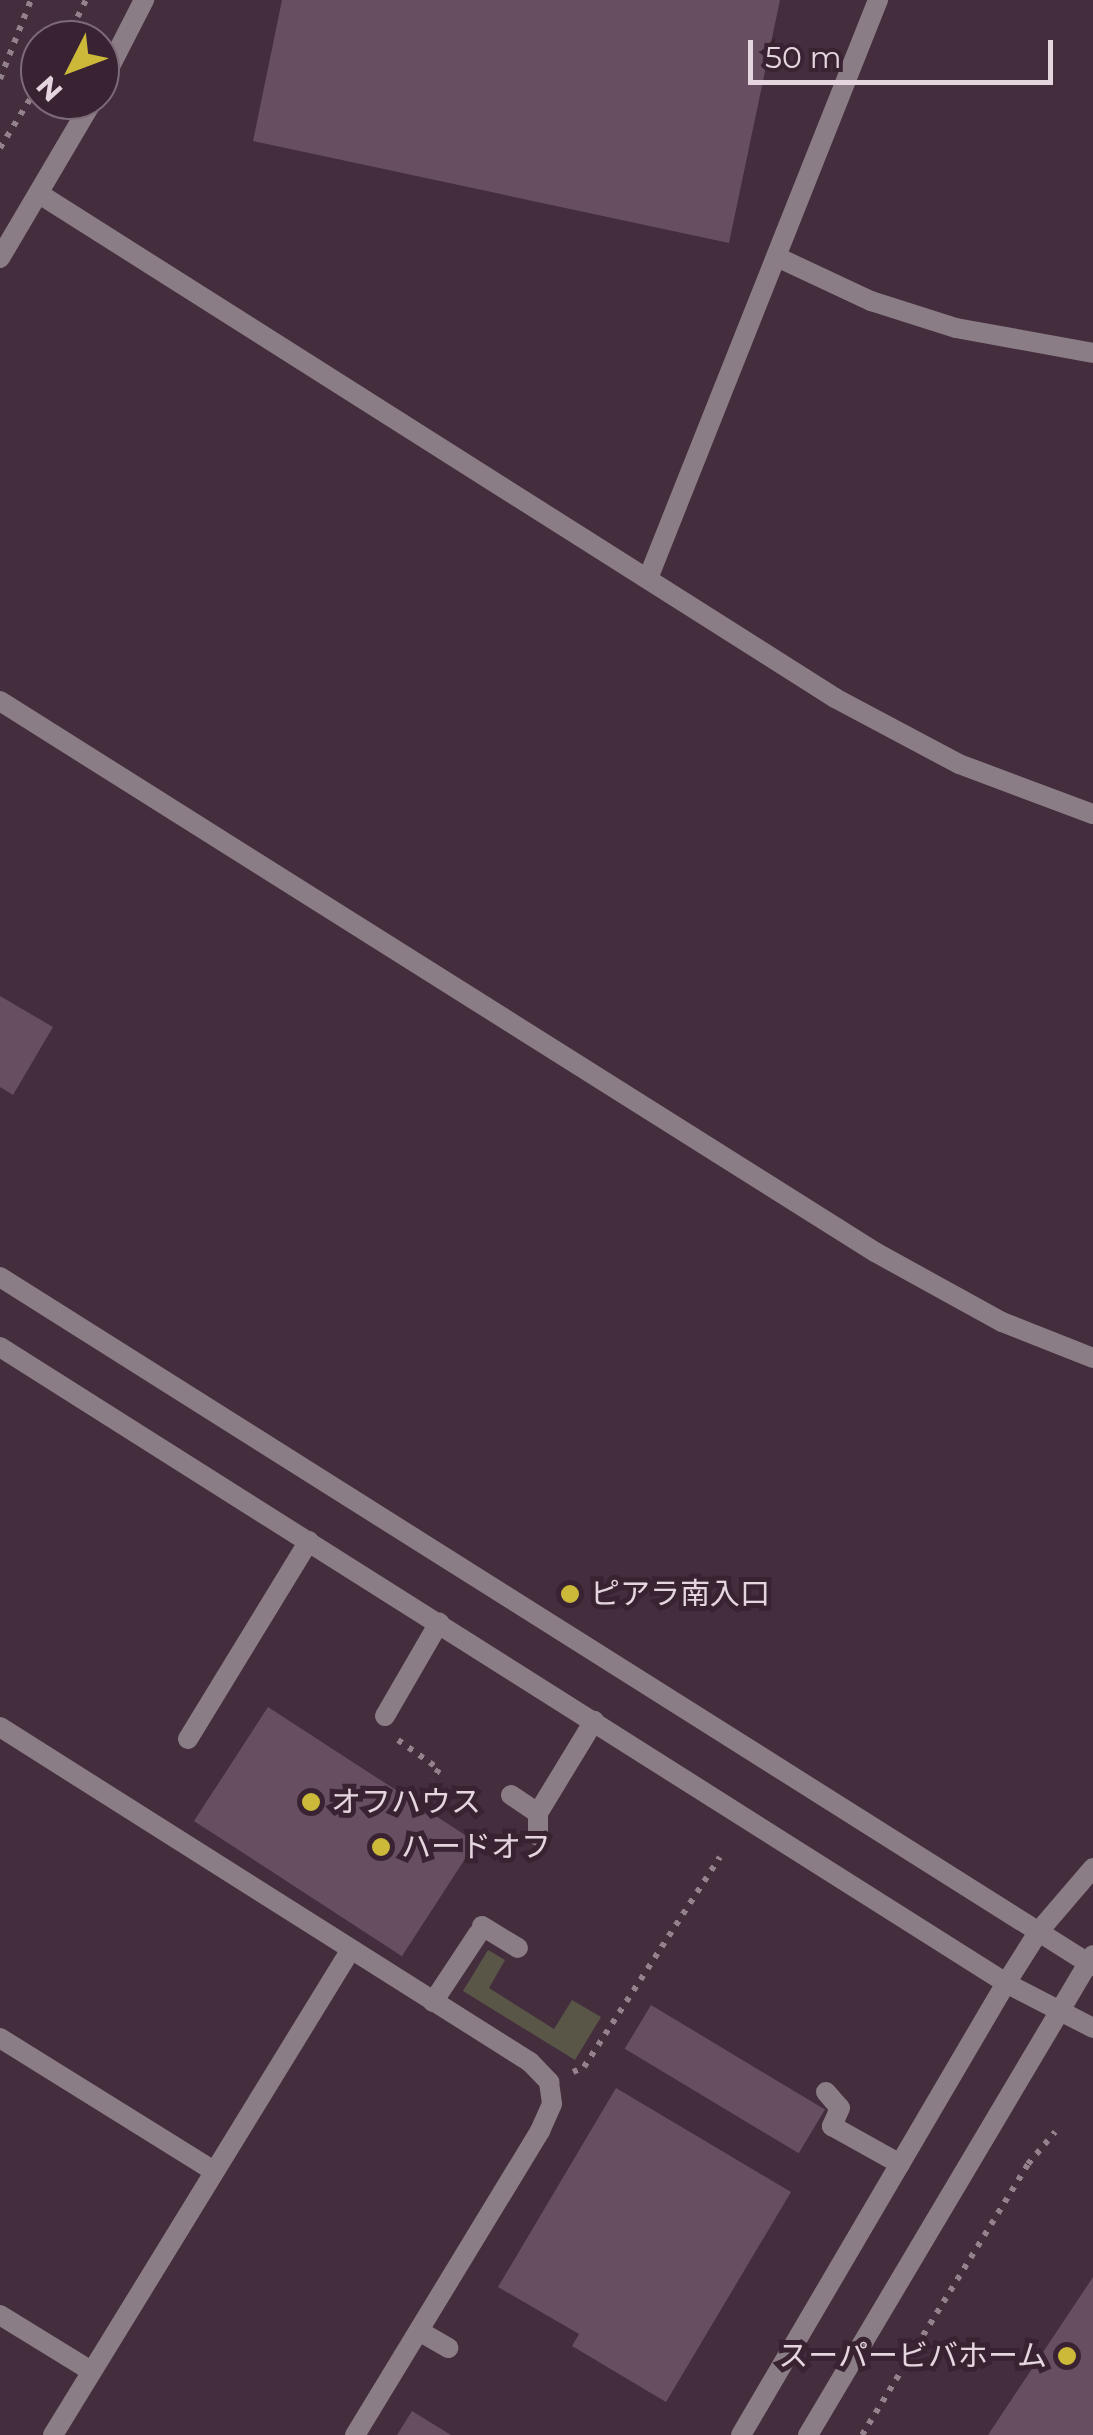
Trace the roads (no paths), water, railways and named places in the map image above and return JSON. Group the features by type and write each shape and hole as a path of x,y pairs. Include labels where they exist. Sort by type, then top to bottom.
{"street":[{"path":"120,47 144,0"},
{"path":"649,576 779,258 878,0"},
{"path":"0,258 41,195 81,120"},
{"path":"41,195 649,576 835,698 959,764 1093,814"},
{"path":"779,258 871,301 956,328 1093,353"},
{"path":"0,701 875,1252 1002,1322 1093,1358"},
{"path":"0,1277 1092,1962 808,2435"},
{"path":"0,1347 1006,1984 1060,2016 1093,2028"},
{"path":"188,1739 309,1540"},
{"path":"384,1716 439,1622"},
{"path":"538,1836 538,1813 594,1721"},
{"path":"0,1726 530,2062 549,2082 552,2104 540,2131 355,2435"},
{"path":"511,1795 538,1813"},
{"path":"741,2435 1006,1984 1039,1931 1093,1868"},
{"path":"433,2002 480,1930 518,1948"},
{"path":"54,2435 212,2170 350,1951"},
{"path":"0,2038 212,2170"},
{"path":"826,2092 840,2108 832,2126 900,2164"},
{"path":"0,2315 90,2372"},
{"path":"419,2331 449,2348"}],"place":[{"name":"ピアラ南入口","path":"570,1594"},
{"name":"オフハウス","path":"311,1802"},
{"name":"ハードオフ","path":"381,1847"},
{"name":"スーパービバホーム","path":"1067,2356"}]}
